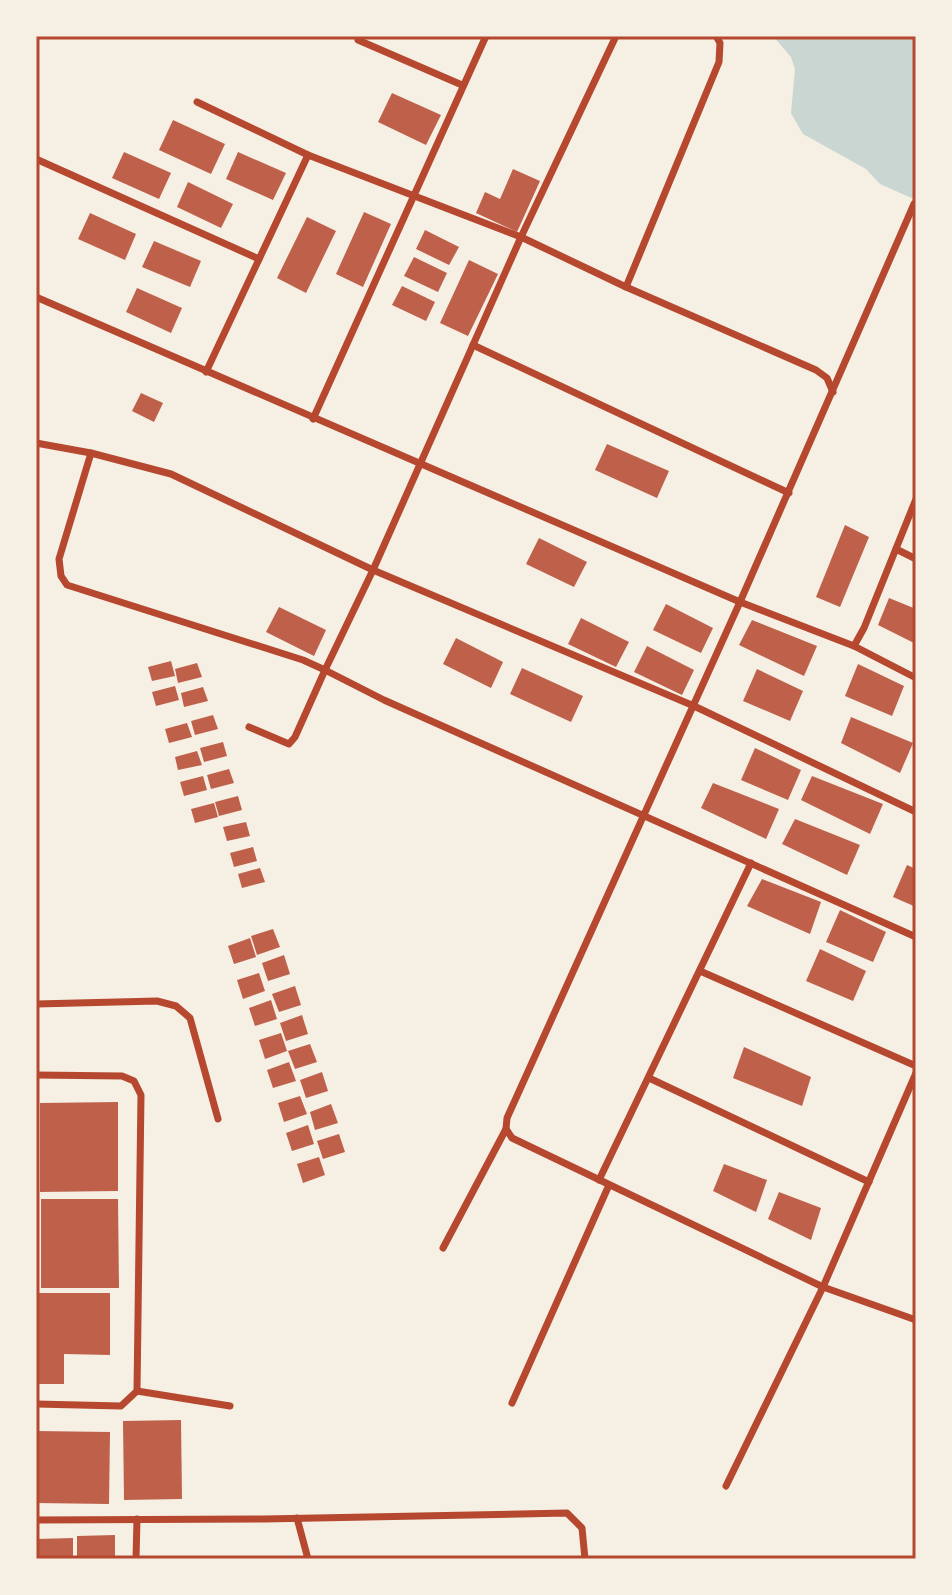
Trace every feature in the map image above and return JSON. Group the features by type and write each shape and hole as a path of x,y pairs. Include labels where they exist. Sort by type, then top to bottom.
{"street":[{"path":"313,419 486,36"},
{"path":"249,727 289,744 295,737 521,237 616,36"},
{"path":"626,287 719,62 720,43 716,36"},
{"path":"358,40 462,85"},
{"path":"197,102 308,155 521,237 626,287 816,370 827,378 833,392"},
{"path":"206,372 308,155"},
{"path":"36,159 259,259"},
{"path":"443,1248 506,1129 507,1118 789,493 914,204"},
{"path":"36,297 740,602 854,646 916,678"},
{"path":"473,345 789,493"},
{"path":"36,443 91,453 171,474 373,570 694,706 916,812"},
{"path":"91,453 59,559 61,576 67,585 303,660 384,700 916,937"},
{"path":"854,646 916,499"},
{"path":"896,549 916,559"},
{"path":"599,1180 751,863"},
{"path":"700,971 916,1066"},
{"path":"36,1004 157,1001 176,1006 190,1018 218,1119"},
{"path":"726,1486 823,1287 916,1073"},
{"path":"36,1075 122,1076 134,1081 141,1095 137,1391 121,1406 36,1404"},
{"path":"649,1078 869,1182"},
{"path":"506,1129 512,1138 823,1287 916,1320"},
{"path":"512,1403 609,1185"},
{"path":"137,1391 230,1406"},
{"path":"36,1520 567,1513 582,1528 585,1559"},
{"path":"297,1518 308,1559"},
{"path":"136,1559 137,1519"}],"shaded area":[{"path":"773,36 916,36 916,200 880,184 866,169 803,134 791,113 795,69 791,57"}],"building":[{"path":"392,93 441,115 426,145 378,122"},
{"path":"173,120 225,144 211,174 159,150"},
{"path":"124,152 171,173 159,199 112,178"},
{"path":"238,152 286,173 273,200 226,179"},
{"path":"513,169 540,181 517,232 476,213 485,192 500,199"},
{"path":"188,182 233,204 221,228 177,207"},
{"path":"364,212 391,224 363,287 336,274"},
{"path":"90,213 136,234 125,260 78,239"},
{"path":"307,217 336,231 306,293 277,278"},
{"path":"425,230 459,247 449,265 416,249"},
{"path":"154,241 201,261 190,287 142,267"},
{"path":"414,257 447,273 438,292 404,276"},
{"path":"469,260 498,274 468,336 440,323"},
{"path":"402,286 435,302 426,321 392,305"},
{"path":"137,288 182,308 171,333 126,312"},
{"path":"141,393 163,403 154,422 132,411"},
{"path":"607,444 669,471 657,498 595,470"},
{"path":"845,525 869,537 840,607 816,597"},
{"path":"539,538 587,562 574,587 526,564"},
{"path":"889,598 916,609 916,644 878,625"},
{"path":"666,604 713,628 701,653 653,630"},
{"path":"279,607 326,630 314,656 266,632"},
{"path":"581,618 629,642 616,667 568,644"},
{"path":"752,620 817,646 804,676 739,645"},
{"path":"456,638 503,662 491,688 443,664"},
{"path":"647,646 694,670 682,695 634,672"},
{"path":"171,661 175,676 152,681 148,667"},
{"path":"197,663 202,677 178,683 175,669"},
{"path":"858,664 904,686 892,716 845,696"},
{"path":"522,668 583,696 571,722 510,694"},
{"path":"757,669 803,691 790,721 743,701"},
{"path":"175,686 179,700 156,706 152,692"},
{"path":"203,687 208,701 184,707 181,693"},
{"path":"213,715 218,729 195,735 191,721"},
{"path":"851,717 913,743 900,773 841,743"},
{"path":"187,723 192,737 169,743 165,729"},
{"path":"223,742 227,756 204,762 200,748"},
{"path":"755,748 801,770 788,800 741,780"},
{"path":"197,751 202,765 178,770 175,757"},
{"path":"229,769 234,783 211,789 207,775"},
{"path":"203,776 207,790 184,796 180,782"},
{"path":"812,776 883,804 870,834 801,800"},
{"path":"713,783 779,809 766,839 701,808"},
{"path":"238,796 242,810 219,816 215,802"},
{"path":"214,803 218,817 195,823 191,809"},
{"path":"795,819 860,845 847,875 782,844"},
{"path":"246,822 250,836 227,841 223,827"},
{"path":"253,847 257,861 234,867 230,853"},
{"path":"907,865 916,869 916,907 893,897"},
{"path":"260,868 265,882 242,888 238,874"},
{"path":"762,879 821,902 810,934 747,906"},
{"path":"840,910 886,932 873,962 826,942"},
{"path":"273,929 280,947 257,955 251,936"},
{"path":"250,938 256,957 234,964 228,946"},
{"path":"820,949 866,971 853,1001 806,981"},
{"path":"284,955 290,974 268,981 262,963"},
{"path":"259,973 265,991 243,999 237,980"},
{"path":"295,986 301,1005 279,1012 272,994"},
{"path":"271,1000 277,1019 255,1026 249,1008"},
{"path":"302,1015 308,1034 286,1041 280,1023"},
{"path":"281,1033 287,1051 265,1059 259,1040"},
{"path":"310,1044 317,1062 295,1069 288,1051"},
{"path":"744,1047 811,1077 802,1106 733,1078"},
{"path":"289,1062 296,1081 273,1088 267,1070"},
{"path":"322,1072 328,1091 306,1098 300,1080"},
{"path":"300,1096 307,1114 284,1122 278,1103"},
{"path":"118,1102 118,1191 40,1192 40,1103"},
{"path":"331,1104 338,1123 315,1130 310,1112"},
{"path":"308,1125 314,1144 292,1151 286,1133"},
{"path":"339,1134 345,1152 323,1159 317,1141"},
{"path":"319,1157 325,1175 303,1183 297,1164"},
{"path":"724,1164 767,1180 756,1212 713,1191"},
{"path":"779,1192 821,1208 811,1240 768,1219"},
{"path":"41,1199 118,1199 119,1288 41,1288"},
{"path":"36,1293 110,1293 110,1355 64,1354 64,1384 36,1384"},
{"path":"181,1420 182,1499 124,1500 123,1421"},
{"path":"36,1431 110,1432 109,1504 36,1503"},
{"path":"115,1535 115,1559 77,1559 77,1536"},
{"path":"73,1538 73,1559 36,1559 36,1539"}]}
